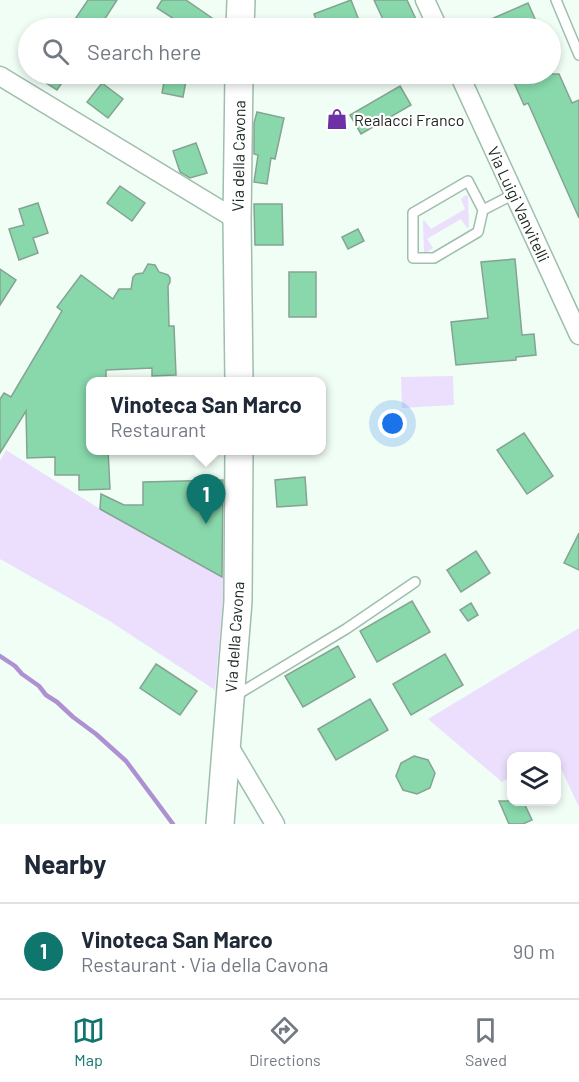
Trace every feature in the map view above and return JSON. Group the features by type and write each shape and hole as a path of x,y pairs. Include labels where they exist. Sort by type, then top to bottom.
{"main road":[{"path":"240,18 241,0"},
{"name":"Via della Cavona","path":"239,84 237,220 239,377"},
{"name":"Via della Cavona","path":"220,824 238,601 239,455"}],"street":[{"path":"425,0 433,18"},
{"path":"0,76 237,220"},
{"name":"Via Luigi Vanvitelli","path":"464,84 579,335"},
{"path":"227,743 275,824"}],"lane":[{"path":"556,0 579,55"},
{"path":"483,210 468,181 412,213 413,258 434,258 478,232 483,210 514,194"},
{"path":"230,699 346,629 415,582"}],"shaded area":[{"path":"468,196 469,227 467,228 461,219 427,239 433,248 424,252 423,221 431,229 465,209 461,199"},
{"path":"453,376 454,405 402,408 401,377"},
{"path":"6,450 100,509 225,578 215,690 108,620 0,559 0,461"},
{"path":"579,628 579,807 561,769 561,752 507,752 507,779 502,782 428,719"}],"building":[{"path":"88,0 117,0 105,18 76,18"},
{"path":"162,0 186,0 212,18 172,18 157,8"},
{"path":"351,0 358,18 315,18 314,14"},
{"path":"374,0 407,0 415,18 382,18"},
{"path":"528,3 535,18 494,18"},
{"path":"561,78 572,103 579,100 579,218 528,103 524,105 515,84 561,84"},
{"path":"48,84 61,84 57,90"},
{"path":"101,84 123,99 108,118 87,102"},
{"path":"164,84 185,84 183,97 162,93"},
{"path":"400,86 411,105 361,134 350,115"},
{"path":"257,112 284,118 275,159 271,158 267,184 254,182 258,155 254,154 254,123"},
{"path":"196,143 207,173 190,178 180,172 173,151"},
{"path":"120,186 145,203 132,221 107,203"},
{"path":"38,203 48,233 33,238 38,253 19,260 9,229 24,225 19,209"},
{"path":"254,204 282,204 283,245 255,245"},
{"path":"358,229 364,241 348,249 342,237"},
{"path":"515,259 522,335 534,334 536,355 516,357 516,360 456,365 451,322 488,318 481,262"},
{"path":"148,264 155,265 159,272 170,278 168,286 169,326 174,326 176,375 152,376 152,368 106,370 106,377 86,377 86,455 108,455 110,489 79,490 79,475 55,475 55,457 27,458 26,411 0,453 0,399 4,393 11,397 62,311 57,307 81,275 113,299 119,289 131,289 133,277 143,273"},
{"path":"0,269 16,280 0,305"},
{"path":"289,272 316,272 316,317 289,317"},
{"path":"524,433 553,476 527,494 497,450"},
{"path":"305,477 307,505 277,507 275,480"},
{"path":"223,480 222,577 100,509 101,494 124,505 143,505 143,482"},
{"path":"579,533 579,570 564,563"},
{"path":"476,551 490,573 461,592 447,570"},
{"path":"412,601 430,632 377,662 360,631"},
{"path":"471,603 478,615 468,621 460,610"},
{"path":"338,646 355,677 303,707 285,676"},
{"path":"445,654 463,685 411,715 393,684"},
{"path":"156,664 197,691 180,715 140,688"},
{"path":"370,699 388,730 336,760 318,729"},
{"path":"414,756 428,760 435,773 430,788 417,794 403,790 396,776 401,763"},
{"path":"499,801 507,801 507,806 525,806 532,820 523,824 509,824"}],"waterway":[{"path":"0,656 15,666 46,695 126,761 173,824"}],"place":[{"name":"Realacci Franco","path":"337,119"},
{"name":"Vinoteca San Marco","path":"206,524"}]}
